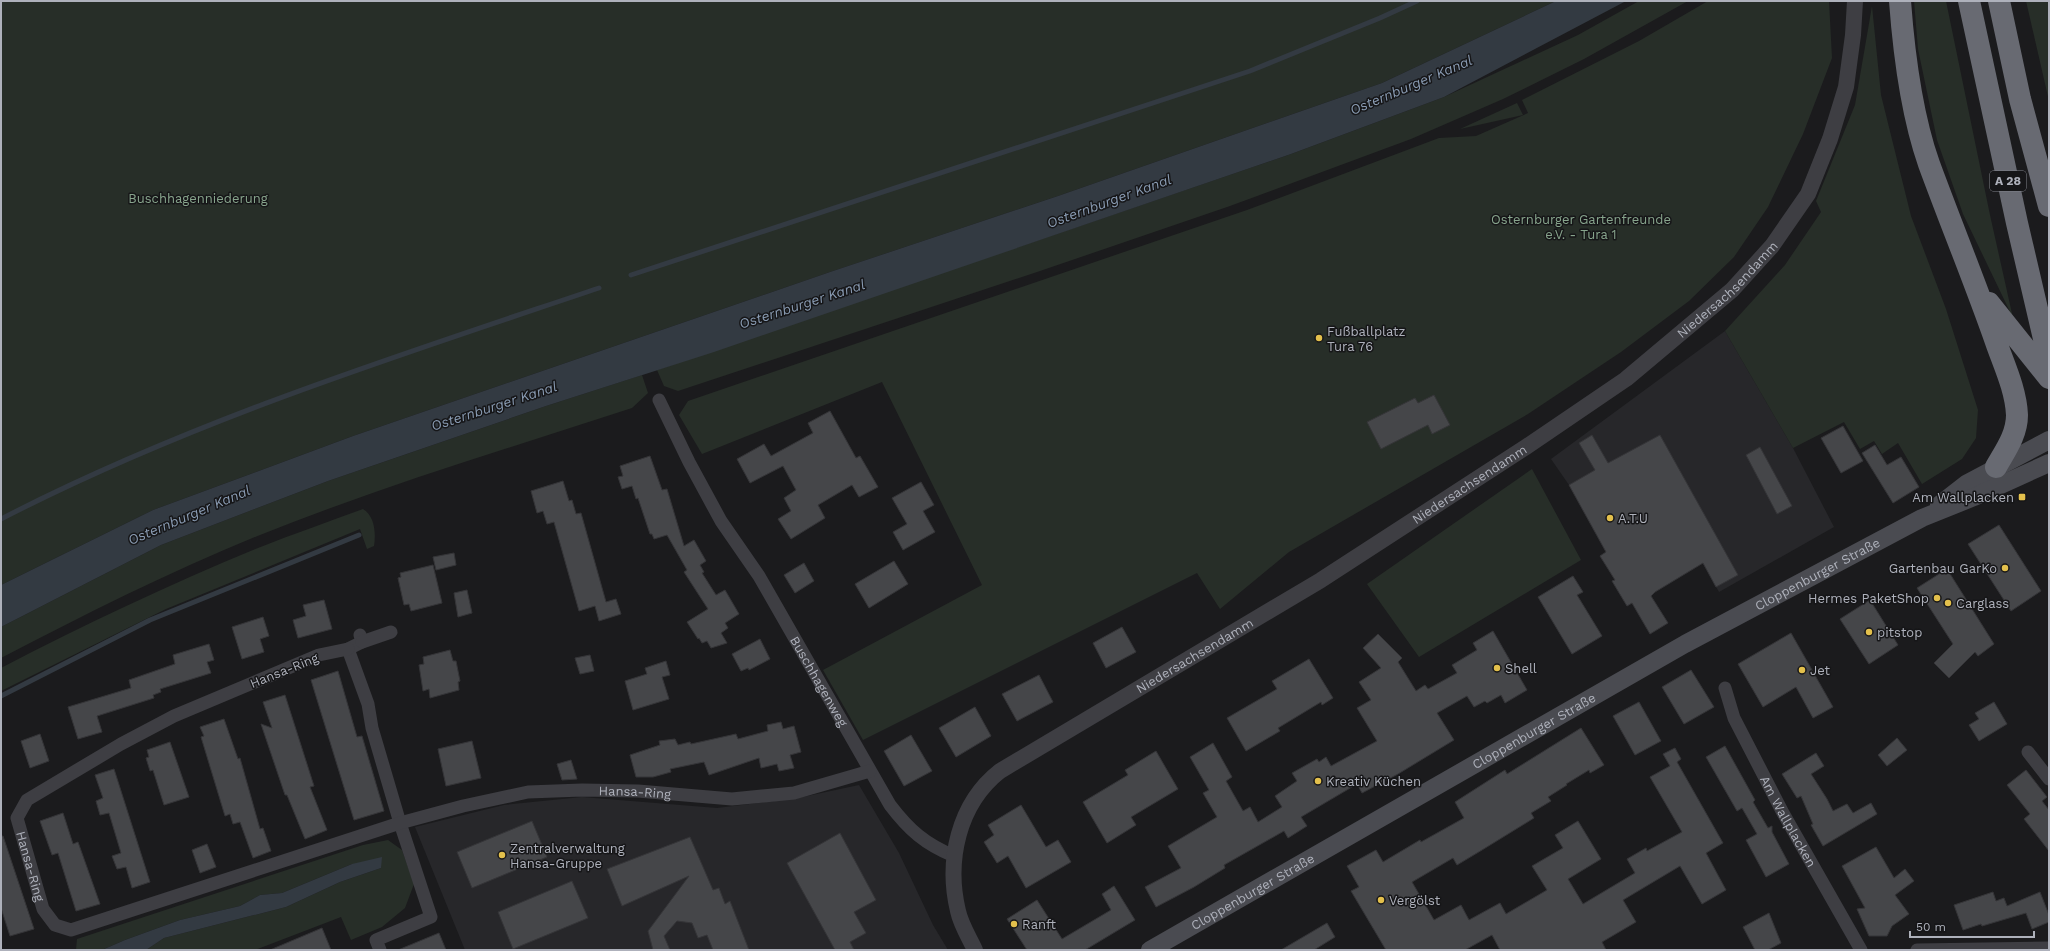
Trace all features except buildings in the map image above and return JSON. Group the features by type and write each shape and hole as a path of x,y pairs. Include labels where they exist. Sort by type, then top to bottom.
{"highway":[{"path":"1900,1 1903,40 1911,95 1928,162 1976,284 2015,402 2016,426 2011,440 1996,468"},
{"name":"A 28","path":"1969,1 2017,223 2049,360"},
{"name":"A 28","path":"1999,1 2020,99 2049,206"},
{"path":"1976,284 1997,314 2049,378"}],"main road":[{"name":"Cloppenburger Straße","path":"1922,518 1966,484 2049,440"},
{"name":"Cloppenburger Straße","path":"1150,950 1479,763 1646,665 1922,518 1974,497 2049,463"}],"street":[{"name":"Niedersachsendamm","path":"954,856 960,828 969,810 987,781 1000,771 1321,580 1526,447 1626,379 1732,290 1772,246 1808,194 1830,139 1846,87 1853,35 1854,1"},
{"name":"Buschhagenweg","path":"660,400 691,465 721,521 759,576 890,805 912,832 938,850 954,856"},
{"name":"Hansa-Ring","path":"390,632 361,639 348,649 319,655 174,716 121,744 27,800 17,818 43,909 55,925 71,930 400,823 463,806 528,792 582,790 638,791 732,799 794,793 870,771"},
{"path":"348,649 368,704 372,728 430,917 376,940 380,950"},
{"name":"Am Wallplacken","path":"1725,688 1734,718 1744,738 1783,813 1861,950"},
{"path":"2028,752 2049,779"},
{"path":"954,856 953,877 958,911 962,925 976,950"},
{"path":"1917,950 2049,948"}],"shaded area":[{"path":"1725,331 1793,448 1834,527 1719,592 1667,499 1598,537 1569,485 1551,459"},
{"path":"859,785 899,853 933,925 948,950 465,950 415,827 504,805 582,797 717,808 798,798"}],"green space":[{"name":"Buschhagenniederung","path":"1,1 1556,1 1382,83 1058,196 830,272 353,436 153,510 1,585"},
{"path":"1639,1 1688,1 1584,59 1503,99 1411,139 1230,206 1040,271 678,391 664,386 657,370 1291,154 1444,97 1578,35"},
{"name":"Osternburger Gartenfreunde e.V. - Tura 1","path":"1708,1 1829,1 1832,58 1803,134 1768,207 1734,257 1689,301 1621,352 1528,414 1289,552 1220,609 1197,573 863,740 823,670 982,585 882,382 702,454 679,415 688,401 1247,210 1439,138 1476,136 1528,113 1522,100 1639,41"},
{"path":"1914,1 1946,1 1990,215 2013,318 1963,214 1937,140 1918,49"},
{"path":"2026,1 2049,1 2049,101"},
{"path":"1872,6 1881,95 1911,216 1946,309 1978,410 1976,438 1962,459 1922,484 1898,443 1882,454 1874,441 1860,449 1844,422 1793,448 1725,331 1785,265 1821,212 1816,201 1855,105"},
{"path":"1517,103 1523,115 1460,129"},
{"path":"642,375 648,393 632,408 398,484 260,535 194,563 65,625 1,658 1,627 161,545 328,481 546,406"},
{"path":"1532,469 1581,560 1419,657 1367,584"},
{"path":"363,509 370,516 374,526 374,546 367,549 360,529 166,609 1,691 1,668 64,636 128,605 225,562 271,543"},
{"path":"388,840 402,850 414,884 405,908 382,927 351,940 341,917 255,950 146,950 164,938 286,907 340,882 381,868 352,864 282,893 260,895 240,906 180,920 102,950 76,950 77,939 363,845"}],"water":[{"name":"Osternburger Kanal","path":"1556,1 1626,1 1444,97 1291,154 714,352 546,406 328,481 161,545 1,627 1,585 153,510 353,436 830,272 1058,196 1382,83"},
{"path":"382,857 381,868 340,882 286,907 164,938 146,950 102,950 180,920 240,906 260,895 282,893 352,864"}],"waterway":[{"path":"631,275 1250,71 1380,18 1417,1"},
{"path":"1,519 146,451 220,421 371,365 599,288"},
{"path":"1,696 150,620 359,535"}],"place":[{"name":"Fußballplatz Tura 76","path":"1319,338"},
{"name":"Am Wallplacken","path":"2022,497"},
{"name":"A.T.U","path":"1610,518"},
{"name":"Gartenbau GarKo","path":"2005,568"},
{"name":"Hermes PaketShop","path":"1937,598"},
{"name":"Carglass","path":"1948,603"},
{"name":"pitstop","path":"1869,632"},
{"name":"Shell","path":"1497,668"},
{"name":"Jet","path":"1802,670"},
{"name":"Kreativ Küchen","path":"1318,781"},
{"name":"Zentralverwaltung Hansa-Gruppe","path":"502,855"},
{"name":"Vergölst","path":"1381,900"},
{"name":"Ranft","path":"1014,924"}]}
